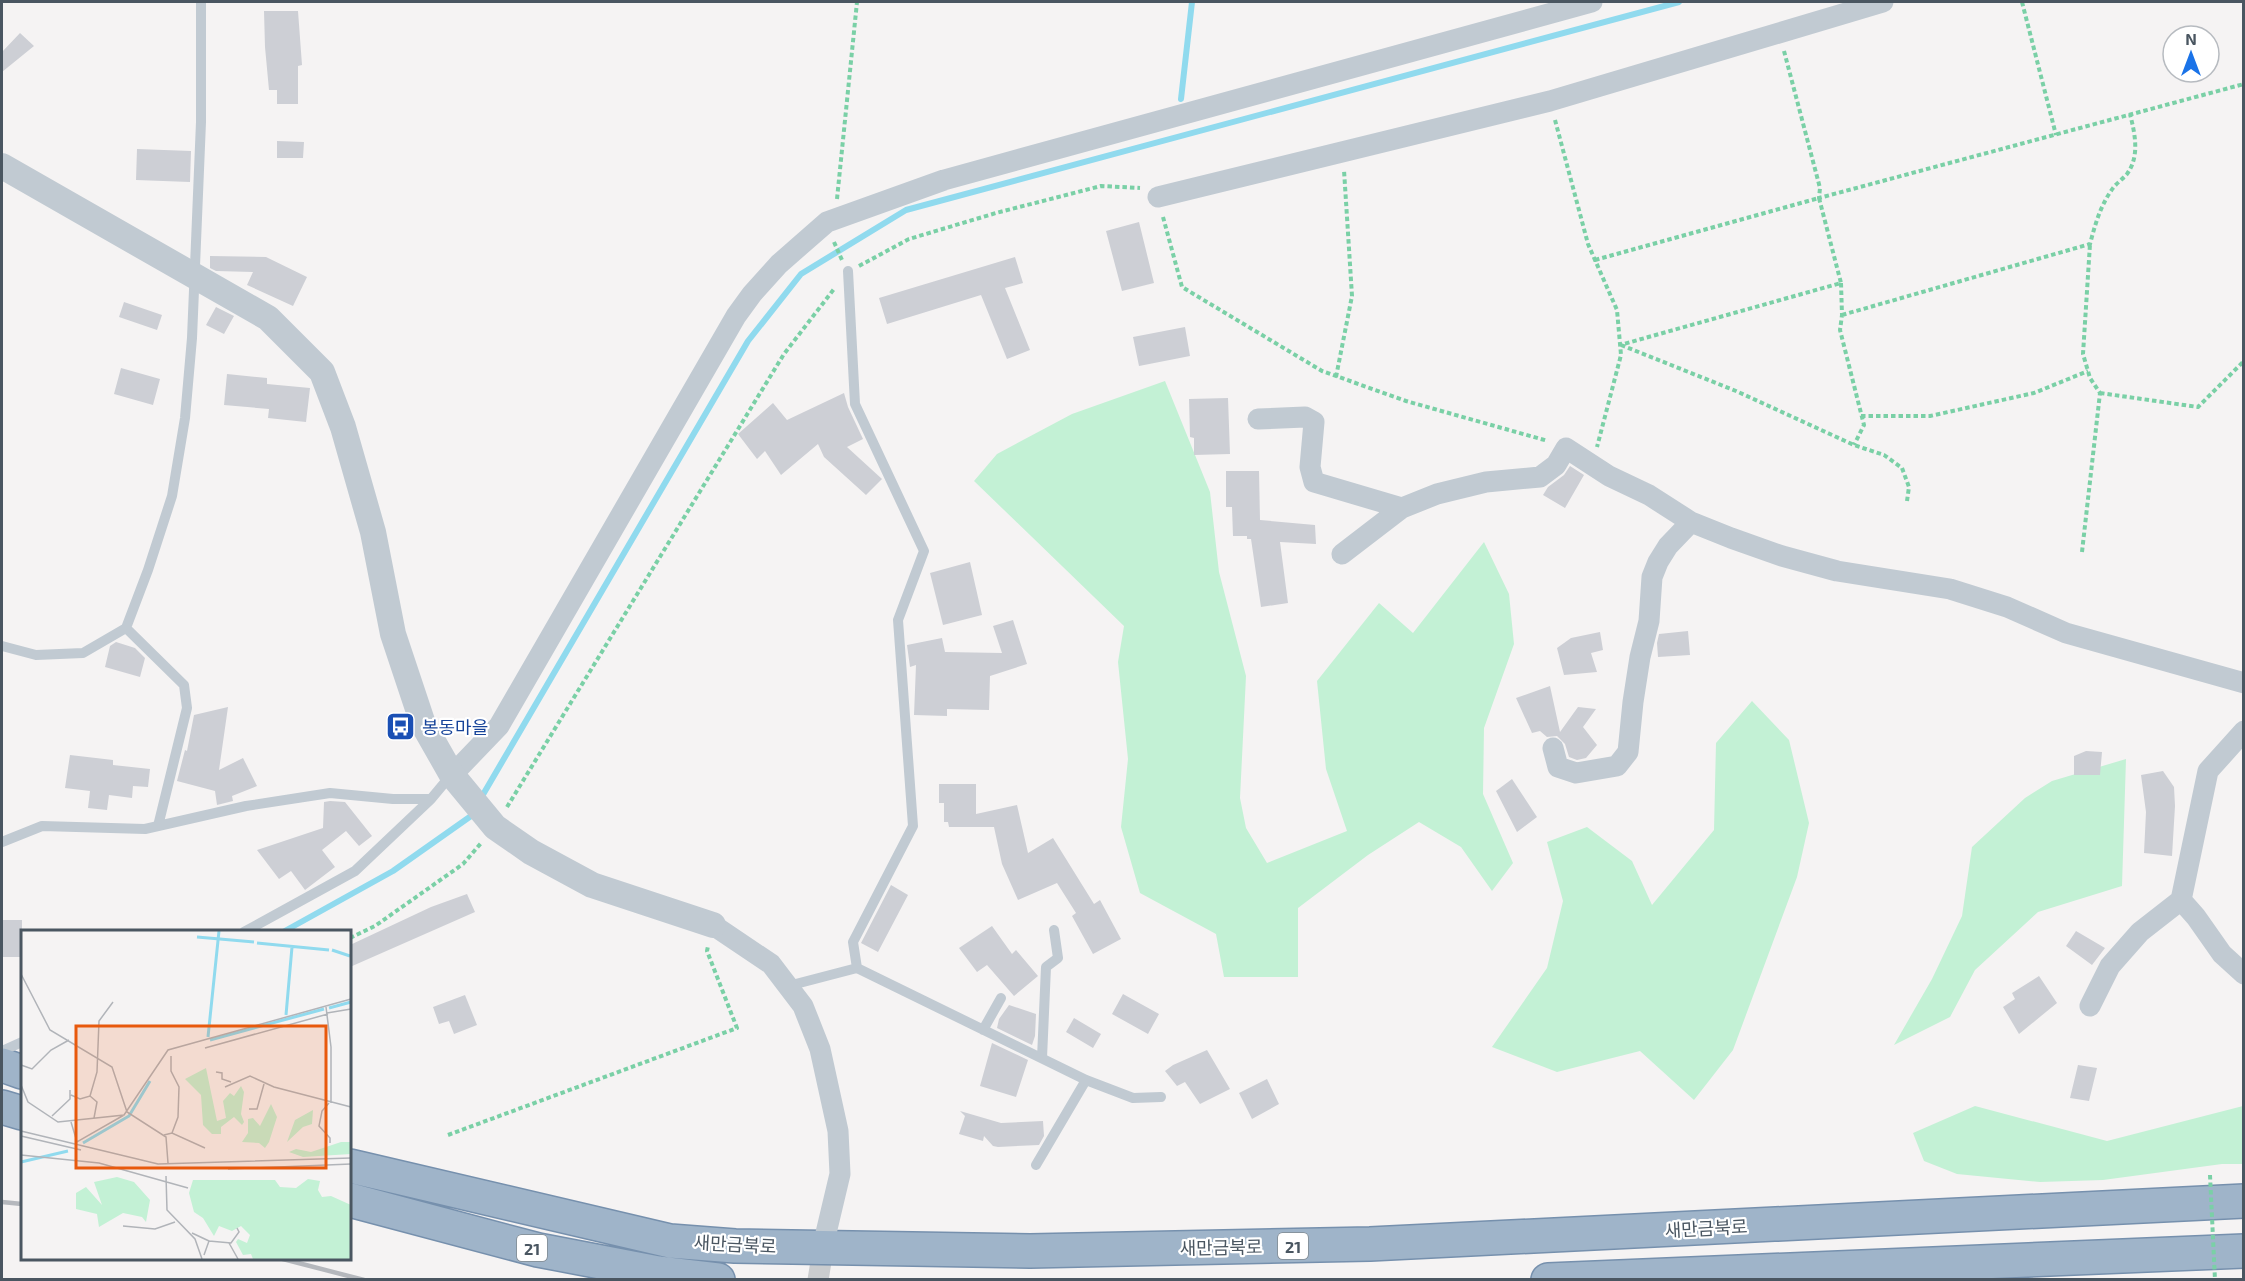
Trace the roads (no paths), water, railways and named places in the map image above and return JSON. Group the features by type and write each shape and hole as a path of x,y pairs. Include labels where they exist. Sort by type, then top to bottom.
{"highway":[{"path":"2,1065 21,1072"},
{"name":"새만금북로","path":"351,1166 670,1241 759,1247 1030,1251 1370,1244 2244,1201"},
{"name":"새만금북로","path":"351,1200 538,1250 658,1273 718,1280"},
{"path":"1548,1280 2244,1251"}],"street":[{"path":"452,775 499,726 736,316 779,264 829,228 944,180 1592,2"},
{"path":"1158,197 1550,101 1883,2"},
{"path":"2,166 268,318 322,372 343,427 373,532 396,645 423,723 452,775 495,827 531,852 592,885 713,925 771,964 803,1006 820,1049 838,1131 840,1174 826,1233"},
{"path":"1258,419 1305,417 1314,422 1310,467 1314,482 1402,508"},
{"path":"1342,554 1402,508 1437,494 1486,482 1540,477 1556,465 1566,448 1609,476 1648,495 1691,522 1782,556 1837,571 1950,589 2007,608 2066,633 2244,683"},
{"path":"1552,748 1558,767 1576,773 1617,766 1628,752 1640,657 1649,621 1652,578 1668,546 1691,522"},
{"path":"2090,1006 2110,966 2140,932 2181,900 2208,771 2244,731"},
{"path":"2181,900 2222,954 2244,974"}],"lane":[{"path":"2,646 36,655 83,653 126,628 172,496 185,418 192,338 201,122 201,2"},
{"path":"845,266 855,404 924,551 898,620 913,826 854,942 857,968"},
{"path":"126,628 184,685 187,708 158,826"},
{"path":"248,930 355,871 431,799 452,775"},
{"path":"2,842 42,826 145,829 246,806 330,794 393,799 431,799"},
{"path":"1042,1058 1046,967 1058,958 1054,930"},
{"path":"788,986 857,968 1086,1080 1133,1098 1161,1097"},
{"path":"983,1030 1001,998"},
{"path":"2,1051 21,1042"},
{"path":"1036,1165 1086,1080"}],"waterway":[{"path":"1181,99 1192,2"},
{"path":"481,798 748,341 801,274 906,210 1679,2"},
{"path":"287,930 393,871 471,816 474,810"}],"tunnel":[{"path":"818,1280 825,1237"}],"railway":[{"path":"2,1202 21,1204"},
{"path":"287,1260 364,1280"}],"place":[{"name":"봉동마을","path":"401,727"}]}
